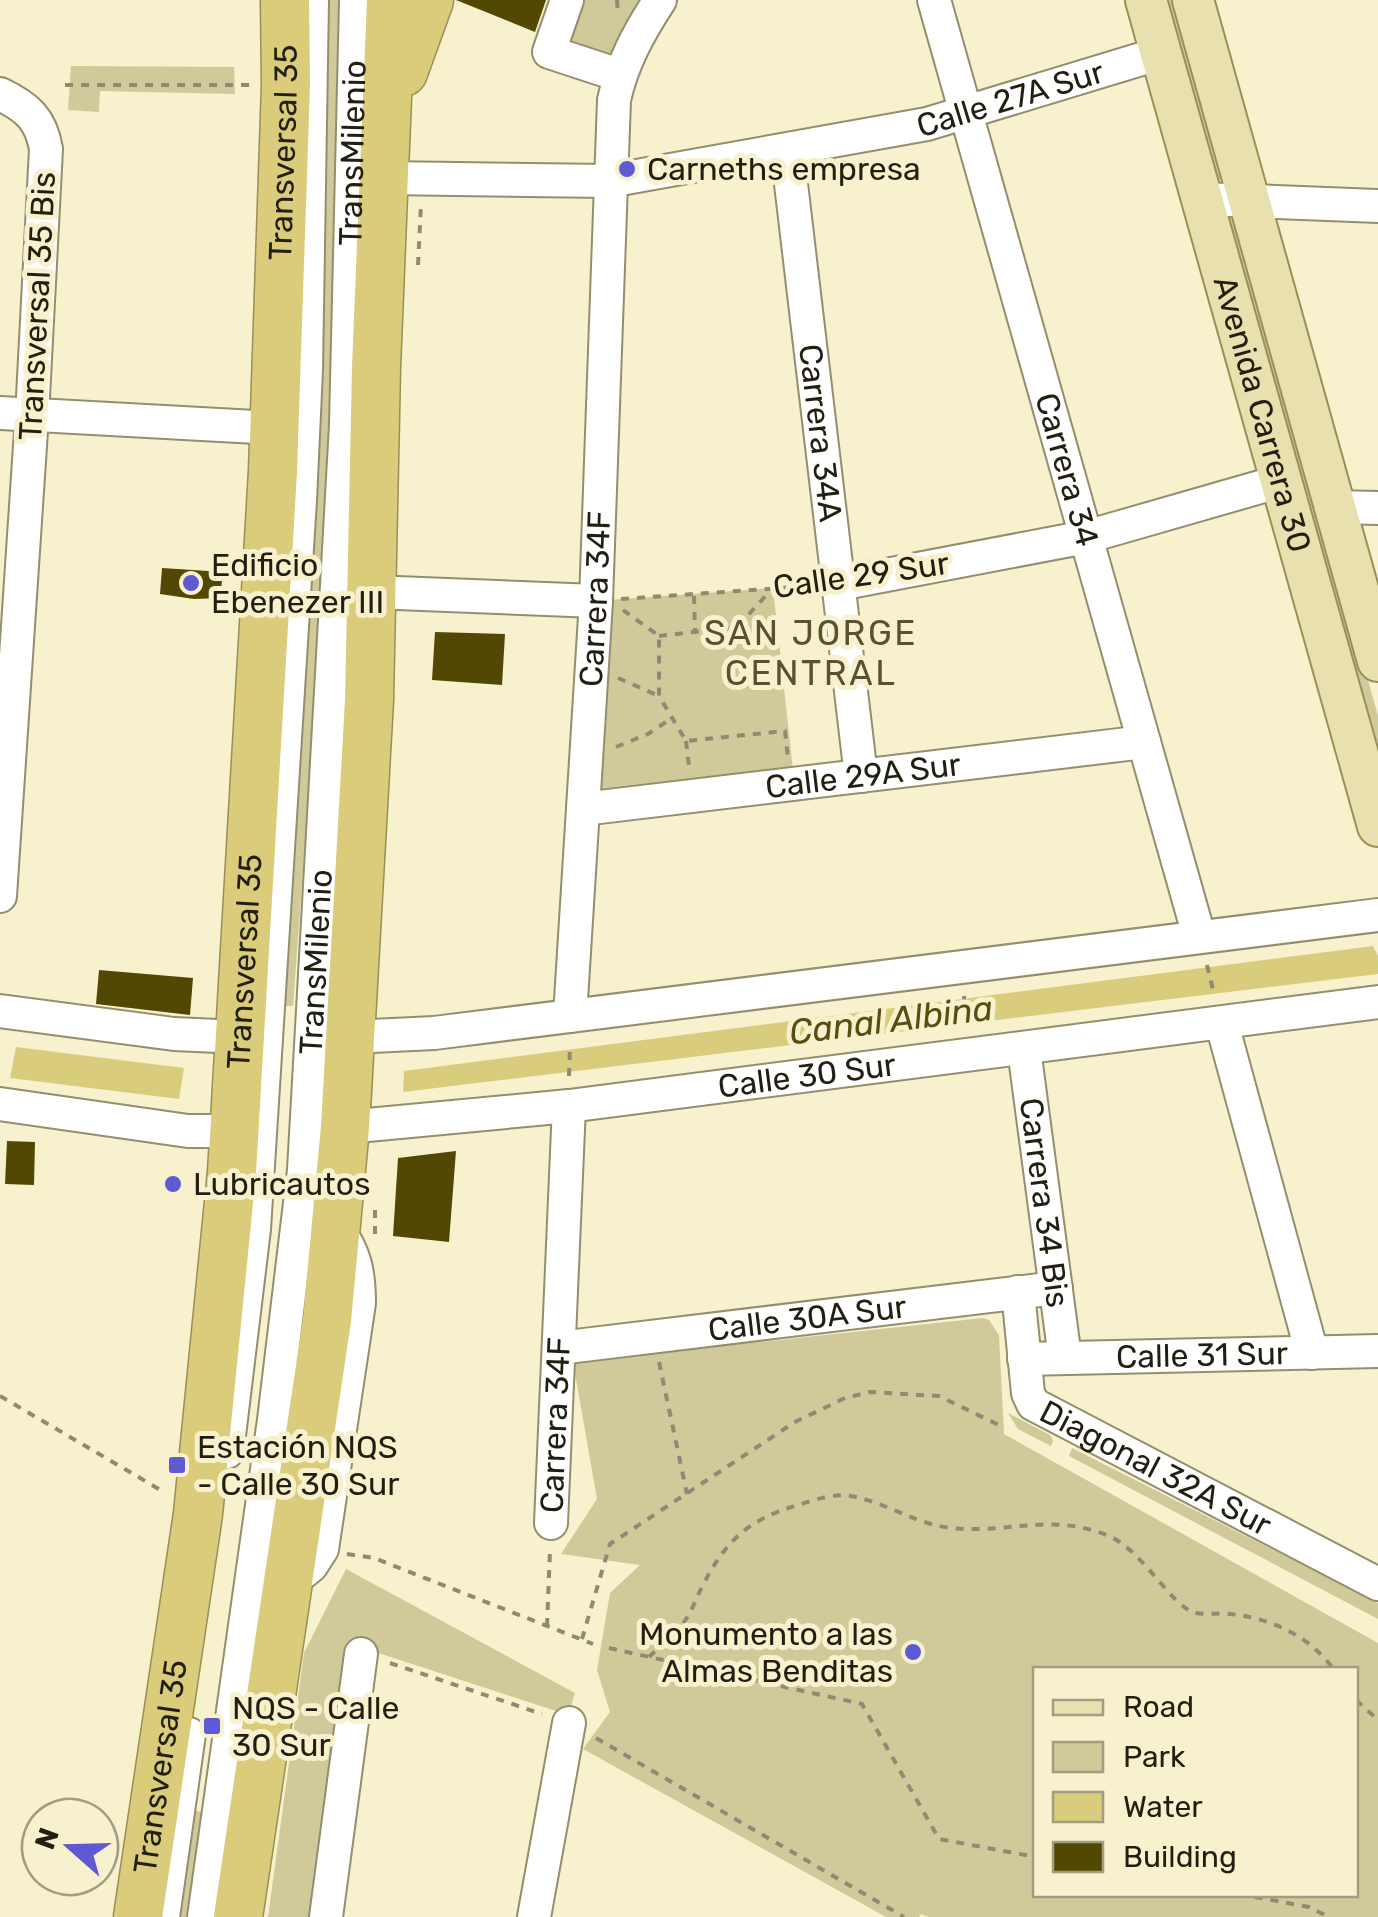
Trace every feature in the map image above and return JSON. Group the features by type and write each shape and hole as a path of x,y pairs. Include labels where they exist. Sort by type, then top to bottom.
{"highway":[{"path":"238,1917 319,1382 337,1228 326,1129 330,1038 372,592 391,0"},
{"path":"386,123 429,0"},
{"name":"Transversal 35","path":"138,1917 198,1514 221,1304 247,1131 274,428 283,32"}],"main road":[{"name":"Avenida Carrera 30","path":"1146,0 1378,826"},
{"name":"Avenida Carrera 30","path":"1193,0 1378,661"}],"street":[{"name":"TransMilenio","path":"252,1038 300,500 312,0"},
{"name":"TransMilenio","path":"330,1038 356,0"},
{"path":"567,0 550,52 619,75"},
{"name":"Carrera 34F","path":"570,1032 592,667 602,600 614,100 619,75 660,0"},
{"name":"Carrera 34","path":"934,0 1202,947"},
{"name":"Calle 27A Sur","path":"384,178 610,182 966,114 1161,53"},
{"name":"Transversal 35 Bis","path":"0,896 16,415 46,149 42,130 30,111 1,94"},
{"name":"Carrera 34A","path":"787,150 861,776"},
{"path":"1202,199 1378,206"},
{"path":"16,415 274,428"},
{"name":"Calle 29 Sur","path":"838,584 1086,537 1281,481"},
{"path":"1335,507 1378,508"},
{"path":"372,592 602,600"},
{"name":"Calle 29A Sur","path":"583,809 1144,742"},
{"path":"0,1011 174,1034 252,1038 570,1032 1202,947 1378,915"},
{"name":"Calle 30 Sur","path":"247,1131 326,1129 570,1092 1024,1049 1220,1015 1378,1002"},
{"path":"1220,1015 1312,1353"},
{"name":"Carrera 34 Bis","path":"1024,1049 1065,1358"},
{"name":"Carrera 34F","path":"551,1523 570,1092"},
{"path":"0,1104 188,1131 247,1131 254,1229 163,1917"},
{"path":"204,1917 295,1258 326,1129"},
{"name":"Calle 30A Sur","path":"558,1348 1056,1288"},
{"name":"Diagonal 32A Sur","path":"1018,1292 1028,1392 1033,1404 1378,1584"},
{"name":"Calle 31 Sur","path":"1024,1360 1378,1351"},
{"path":"326,1917 361,1654"},
{"path":"534,1917 569,1723"}],"path":[{"path":"65,85 283,32"},
{"name":"Calle 29 Sur","path":"602,600 838,584"},
{"path":"602,600 659,636 737,627 773,588"},
{"path":"694,594 694,632"},
{"path":"659,636 659,696 686,741 785,730 790,768"},
{"path":"592,667 659,696"},
{"path":"602,753 648,734 672,718"},
{"path":"1202,947 1220,1015"},
{"path":"963,992 966,1029"},
{"path":"570,1032 570,1092"},
{"path":"657,1350 686,1494"},
{"path":"582,1639 610,1544 795,1422 846,1398 870,1392 939,1396 1004,1428"},
{"path":"0,1396 198,1514"},
{"path":"649,1657 686,1620 726,1546 750,1525 775,1512 845,1494 874,1501 938,1527 961,1529 1048,1522 1080,1526 1114,1538 1150,1568 1179,1604 1194,1613 1258,1618 1302,1638 1331,1667"},
{"name":"Carrera 34F","path":"546,1626 551,1523"},
{"path":"342,1553 374,1558 593,1644"},
{"path":"610,1648 862,1704 939,1839 1033,1856"},
{"path":"361,1654 569,1723 904,1917"},
{"path":"1358,1702 1378,1720"},
{"path":"1253,1897 1309,1908 1326,1916"}],"green space":[{"path":"326,0 344,0 332,475 293,1006 277,1006"},
{"path":"580,0 646,0 610,61 565,44"},
{"path":"1159,0 1174,0 1223,179 1209,183"},
{"path":"71,66 234,67 235,94 100,91 99,112 68,110"},
{"path":"1223,217 1240,218 1378,716 1378,777"},
{"path":"773,588 793,770 601,791 608,600"},
{"path":"989,1320 999,1335 1004,1434 1378,1643 1378,1917 886,1917 583,1749 610,1712 597,1670 610,1593 640,1565 561,1554 597,1499 573,1362"},
{"path":"1008,1413 1050,1435 1051,1446 1018,1429"},
{"path":"1072,1448 1378,1603 1378,1619 1069,1456"},
{"path":"346,1569 575,1693 568,1715 351,1644 313,1917 268,1917 304,1653"},
{"path":"191,1810 208,1813 193,1917 176,1917"}],"water":[{"name":"Canal Albina","path":"1373,946 1378,956 1378,974 403,1092 404,1071"},
{"path":"16,1047 184,1068 179,1099 10,1078"}],"building":[{"path":"456,0 546,0 535,32"},
{"name":"Edificio Ebenezer III","path":"162,568 223,572 220,598 160,594"},
{"path":"435,632 505,634 502,685 432,680"},
{"path":"99,970 193,978 190,1015 96,1004"},
{"path":"7,1141 35,1142 34,1185 5,1184"},
{"path":"456,1151 449,1242 393,1236 398,1158"}],"place":[{"name":"Carneths empresa","path":"627,169"},
{"name":"Edificio Ebenezer III","path":"191,583"},
{"name":"Lubricautos","path":"173,1184"},
{"name":"Estación NQS - Calle 30 Sur","path":"177,1465"},
{"name":"Monumento a las Almas Benditas","path":"913,1652"},
{"name":"NQS - Calle 30 Sur","path":"212,1726"}],"district":[{"name":"SAN JORGE CENTRAL","path":"811,653"}]}
